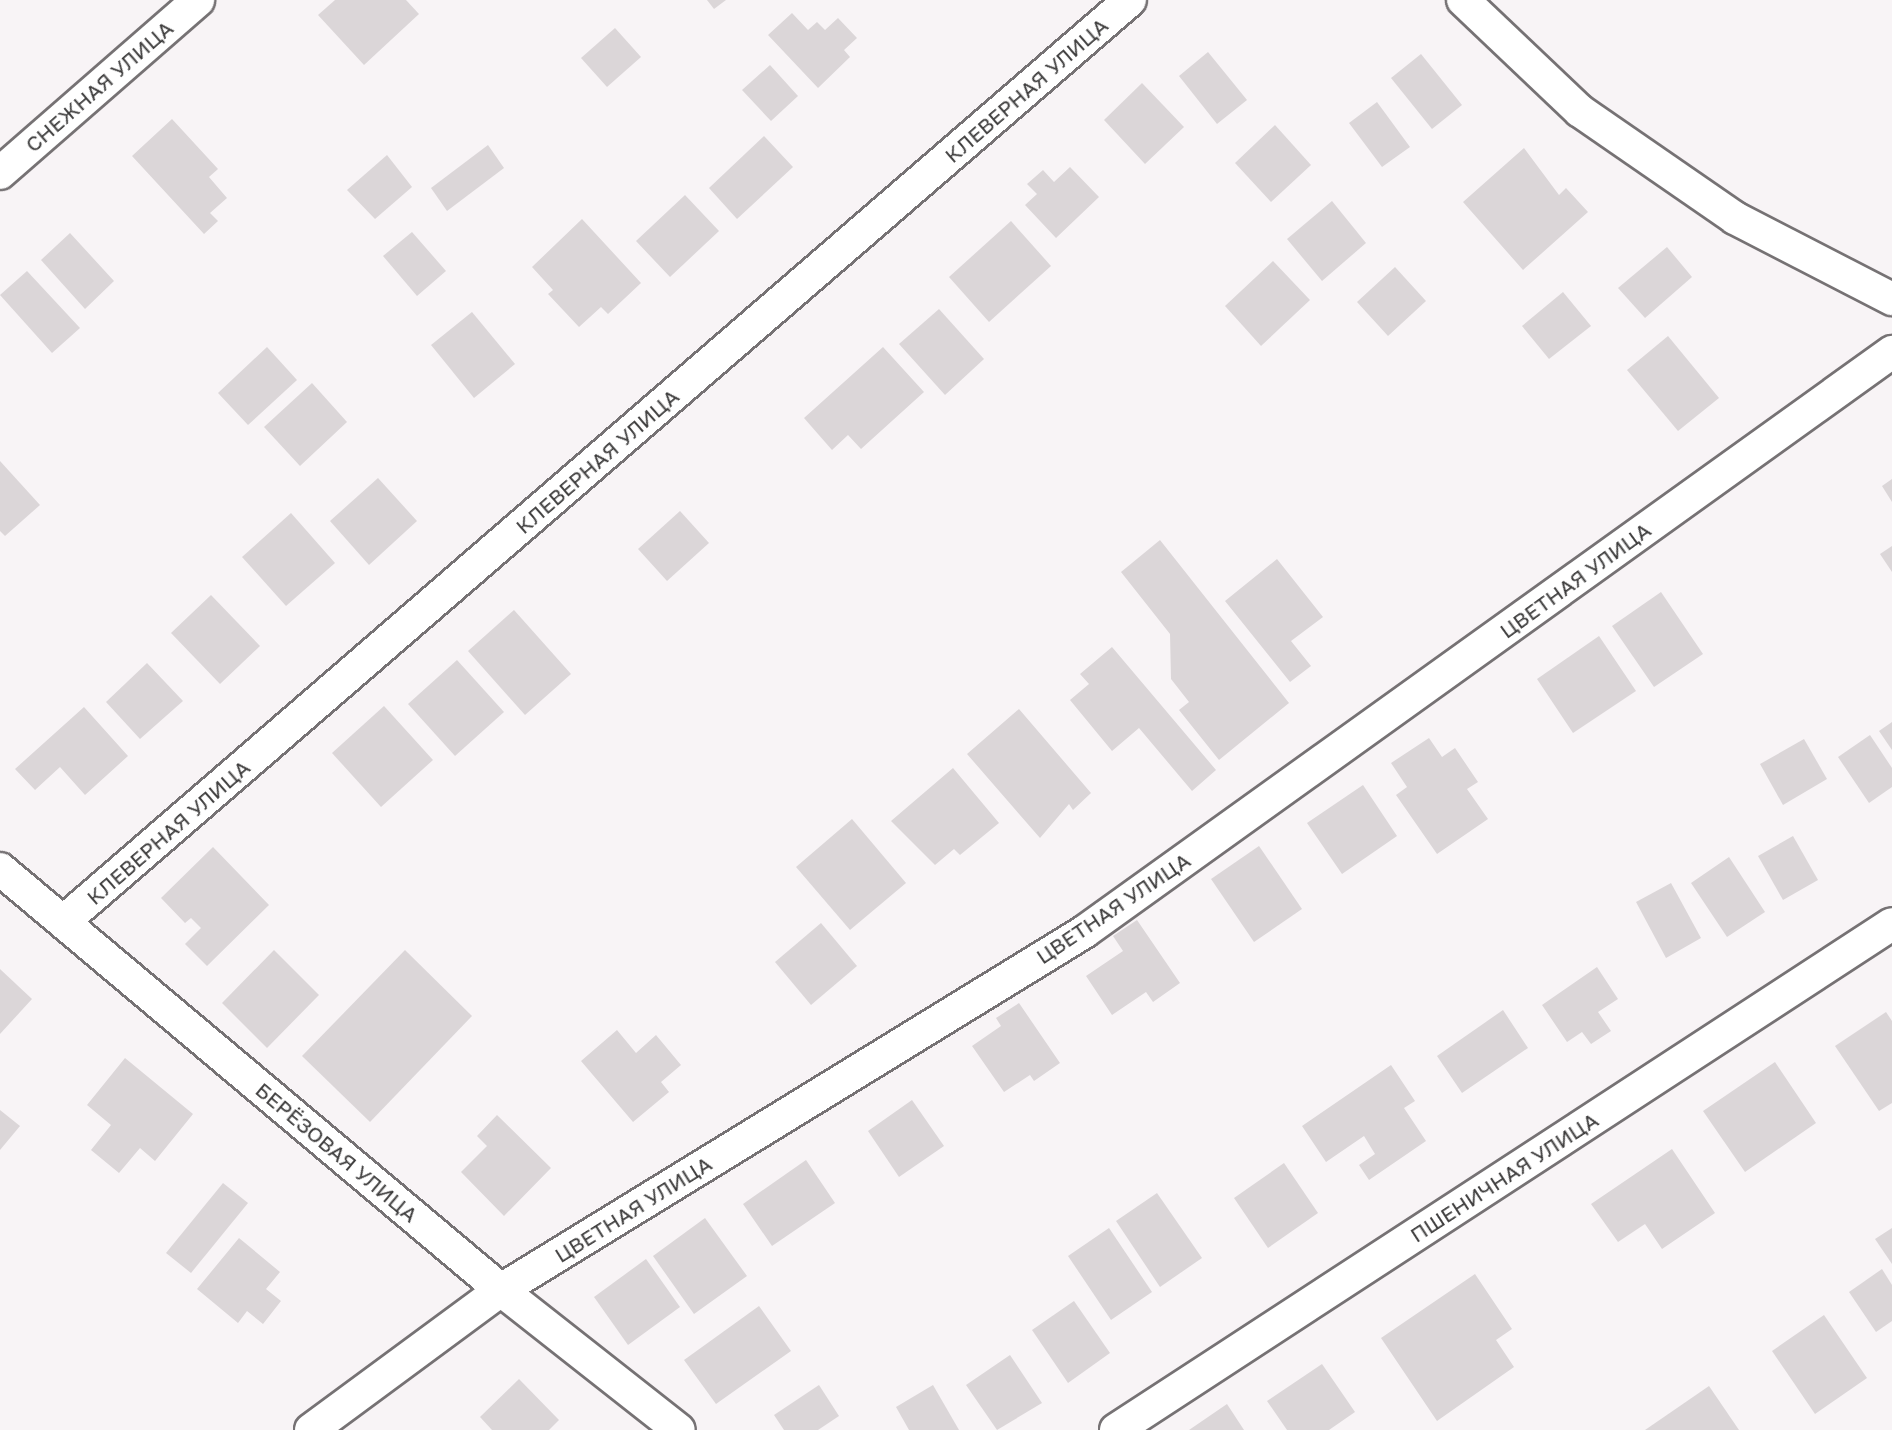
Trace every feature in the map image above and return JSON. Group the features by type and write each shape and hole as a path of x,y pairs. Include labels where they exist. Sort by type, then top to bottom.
{"street":[{"name":"СНЕЖНАЯ УЛИЦА","path":"0,173 198,0"},
{"name":"КЛЕВЕРНАЯ УЛИЦА","path":"63,922 1130,0"},
{"path":"1463,0 1591,118 1735,218 1892,299"},
{"name":"ЦВЕТНАЯ УЛИЦА","path":"311,1430 501,1290 1084,932 1892,352"},
{"name":"БЕРЁЗОВАЯ УЛИЦА","path":"0,869 501,1290 679,1430"},
{"name":"ПШЕНИЧНАЯ УЛИЦА","path":"1116,1430 1892,924"}],"building":[{"path":"335,0 406,0 419,14 364,65 318,15"},
{"path":"707,0 726,0 714,9"},
{"path":"792,13 808,30 817,22 825,30 838,18 857,38 844,50 850,57 818,88 768,35"},
{"path":"615,28 641,57 607,87 581,58"},
{"path":"1208,52 1247,100 1217,124 1179,76"},
{"path":"1421,54 1462,105 1432,129 1391,78"},
{"path":"770,65 798,96 771,121 742,90"},
{"path":"1142,83 1184,127 1145,164 1104,120"},
{"path":"1377,102 1410,147 1382,167 1349,123"},
{"path":"172,119 218,169 209,177 227,198 210,213 218,221 204,234 132,156"},
{"path":"1275,125 1311,165 1271,202 1235,163"},
{"path":"764,136 793,167 737,219 709,188"},
{"path":"488,145 504,168 447,211 431,188"},
{"path":"1524,148 1559,195 1566,188 1588,212 1523,270 1463,202"},
{"path":"387,155 412,187 375,219 347,190"},
{"path":"1070,167 1099,197 1056,238 1025,205 1037,194 1027,184 1043,170 1054,182"},
{"path":"685,195 719,231 670,277 636,241"},
{"path":"1332,201 1366,243 1322,281 1287,239"},
{"path":"582,219 641,283 608,314 601,307 579,327 548,294 553,290 532,267"},
{"path":"1011,221 1051,266 989,322 949,277"},
{"path":"412,232 446,271 417,296 383,256"},
{"path":"70,233 114,281 85,309 41,260"},
{"path":"1667,247 1692,277 1645,318 1618,288"},
{"path":"1273,261 1310,300 1261,346 1225,306"},
{"path":"1395,267 1426,301 1388,336 1357,302"},
{"path":"27,271 80,328 52,353 0,295"},
{"path":"1563,292 1591,326 1549,359 1522,326"},
{"path":"939,309 984,359 945,395 899,344"},
{"path":"472,312 515,364 474,398 431,345"},
{"path":"1668,336 1719,398 1678,431 1627,370"},
{"path":"267,347 297,380 248,425 218,393"},
{"path":"883,347 924,392 861,449 848,435 832,450 804,418"},
{"path":"312,383 347,422 300,466 264,427"},
{"path":"0,461 40,505 5,536 0,531"},
{"path":"378,478 417,521 369,565 330,521"},
{"path":"1892,479 1892,502 1882,486"},
{"path":"680,511 709,543 667,581 638,549"},
{"path":"291,513 335,563 286,606 242,557"},
{"path":"1160,540 1289,703 1219,760 1179,710 1189,702 1171,679 1170,634 1121,572"},
{"path":"1892,546 1892,572 1880,554"},
{"path":"1277,559 1323,617 1291,641 1311,666 1290,682 1225,601"},
{"path":"1661,592 1703,654 1654,687 1612,626"},
{"path":"211,595 260,646 220,684 171,633"},
{"path":"514,610 571,674 525,715 468,651"},
{"path":"1599,636 1636,691 1573,733 1537,679"},
{"path":"1112,647 1216,770 1192,791 1139,728 1112,751 1070,700 1089,684 1080,674"},
{"path":"457,660 504,712 455,756 408,704"},
{"path":"147,663 183,701 140,739 106,702"},
{"path":"384,706 433,760 381,807 332,753"},
{"path":"84,707 128,756 85,795 60,767 35,790 15,769"},
{"path":"1019,709 1091,793 1073,810 1069,804 1040,838 967,754"},
{"path":"1892,722 1892,750 1879,731"},
{"path":"1870,735 1892,768 1892,787 1869,803 1838,757"},
{"path":"1429,738 1442,757 1455,748 1478,782 1467,789 1488,819 1437,854 1396,795 1407,787 1391,763"},
{"path":"1804,739 1827,779 1783,805 1760,764"},
{"path":"953,768 999,823 960,855 954,849 935,865 891,821"},
{"path":"1363,785 1397,836 1342,874 1307,823"},
{"path":"852,819 906,883 850,930 796,867"},
{"path":"1793,836 1818,880 1783,900 1758,856"},
{"path":"1259,846 1302,909 1254,942 1211,879"},
{"path":"213,847 269,905 207,966 185,944 201,928 191,918 185,923 161,898"},
{"path":"1729,857 1765,912 1727,937 1691,883"},
{"path":"1671,883 1701,938 1666,958 1636,902"},
{"path":"1137,920 1180,983 1153,1002 1146,992 1112,1015 1086,976 1123,951 1113,936"},
{"path":"821,923 857,966 811,1005 775,962"},
{"path":"274,950 319,995 267,1048 222,1003"},
{"path":"405,950 472,1016 370,1122 302,1056"},
{"path":"1597,967 1618,999 1598,1012 1611,1031 1591,1044 1582,1032 1567,1042 1542,1005"},
{"path":"0,969 32,999 0,1034"},
{"path":"1019,1003 1060,1063 1034,1081 1030,1075 1004,1092 972,1046 1001,1026 996,1018"},
{"path":"1503,1010 1528,1048 1462,1093 1437,1056"},
{"path":"1886,1012 1892,1021 1892,1103 1879,1111 1835,1046"},
{"path":"617,1030 636,1053 656,1035 681,1065 661,1082 669,1092 633,1122 581,1061"},
{"path":"125,1058 193,1114 155,1161 140,1148 119,1173 91,1150 111,1125 87,1105"},
{"path":"1775,1062 1816,1123 1745,1172 1703,1111"},
{"path":"1391,1065 1415,1101 1404,1108 1426,1141 1369,1180 1359,1165 1375,1154 1364,1136 1326,1162 1302,1126"},
{"path":"912,1100 944,1146 899,1177 868,1131"},
{"path":"0,1110 20,1126 0,1150"},
{"path":"497,1115 551,1168 504,1216 461,1172 487,1146 477,1136"},
{"path":"1672,1149 1715,1213 1662,1249 1645,1224 1618,1242 1591,1204"},
{"path":"806,1160 835,1203 772,1246 743,1204"},
{"path":"1284,1163 1318,1213 1268,1248 1234,1198"},
{"path":"223,1183 248,1203 191,1273 166,1253"},
{"path":"1157,1193 1202,1258 1160,1287 1116,1221"},
{"path":"705,1218 747,1276 694,1314 653,1256"},
{"path":"1109,1228 1152,1292 1111,1320 1068,1256"},
{"path":"1892,1228 1892,1264 1875,1239"},
{"path":"239,1238 280,1272 266,1289 281,1301 263,1324 247,1311 238,1323 197,1289"},
{"path":"646,1259 680,1307 628,1345 594,1297"},
{"path":"1882,1269 1892,1285 1892,1321 1876,1332 1849,1292"},
{"path":"1475,1274 1512,1329 1496,1340 1514,1367 1437,1421 1381,1338"},
{"path":"1074,1301 1110,1353 1068,1383 1032,1330"},
{"path":"759,1306 791,1351 716,1404 684,1360"},
{"path":"1824,1315 1867,1378 1815,1414 1772,1351"},
{"path":"1010,1355 1042,1403 997,1430 966,1385"},
{"path":"1322,1364 1355,1412 1329,1430 1287,1430 1267,1401"},
{"path":"519,1379 559,1420 549,1430 492,1430 480,1417"},
{"path":"819,1385 839,1416 818,1430 784,1430 774,1415"},
{"path":"933,1385 959,1430 909,1430 896,1407"},
{"path":"1709,1386 1739,1430 1645,1430"},
{"path":"1227,1404 1244,1430 1189,1430"}]}
